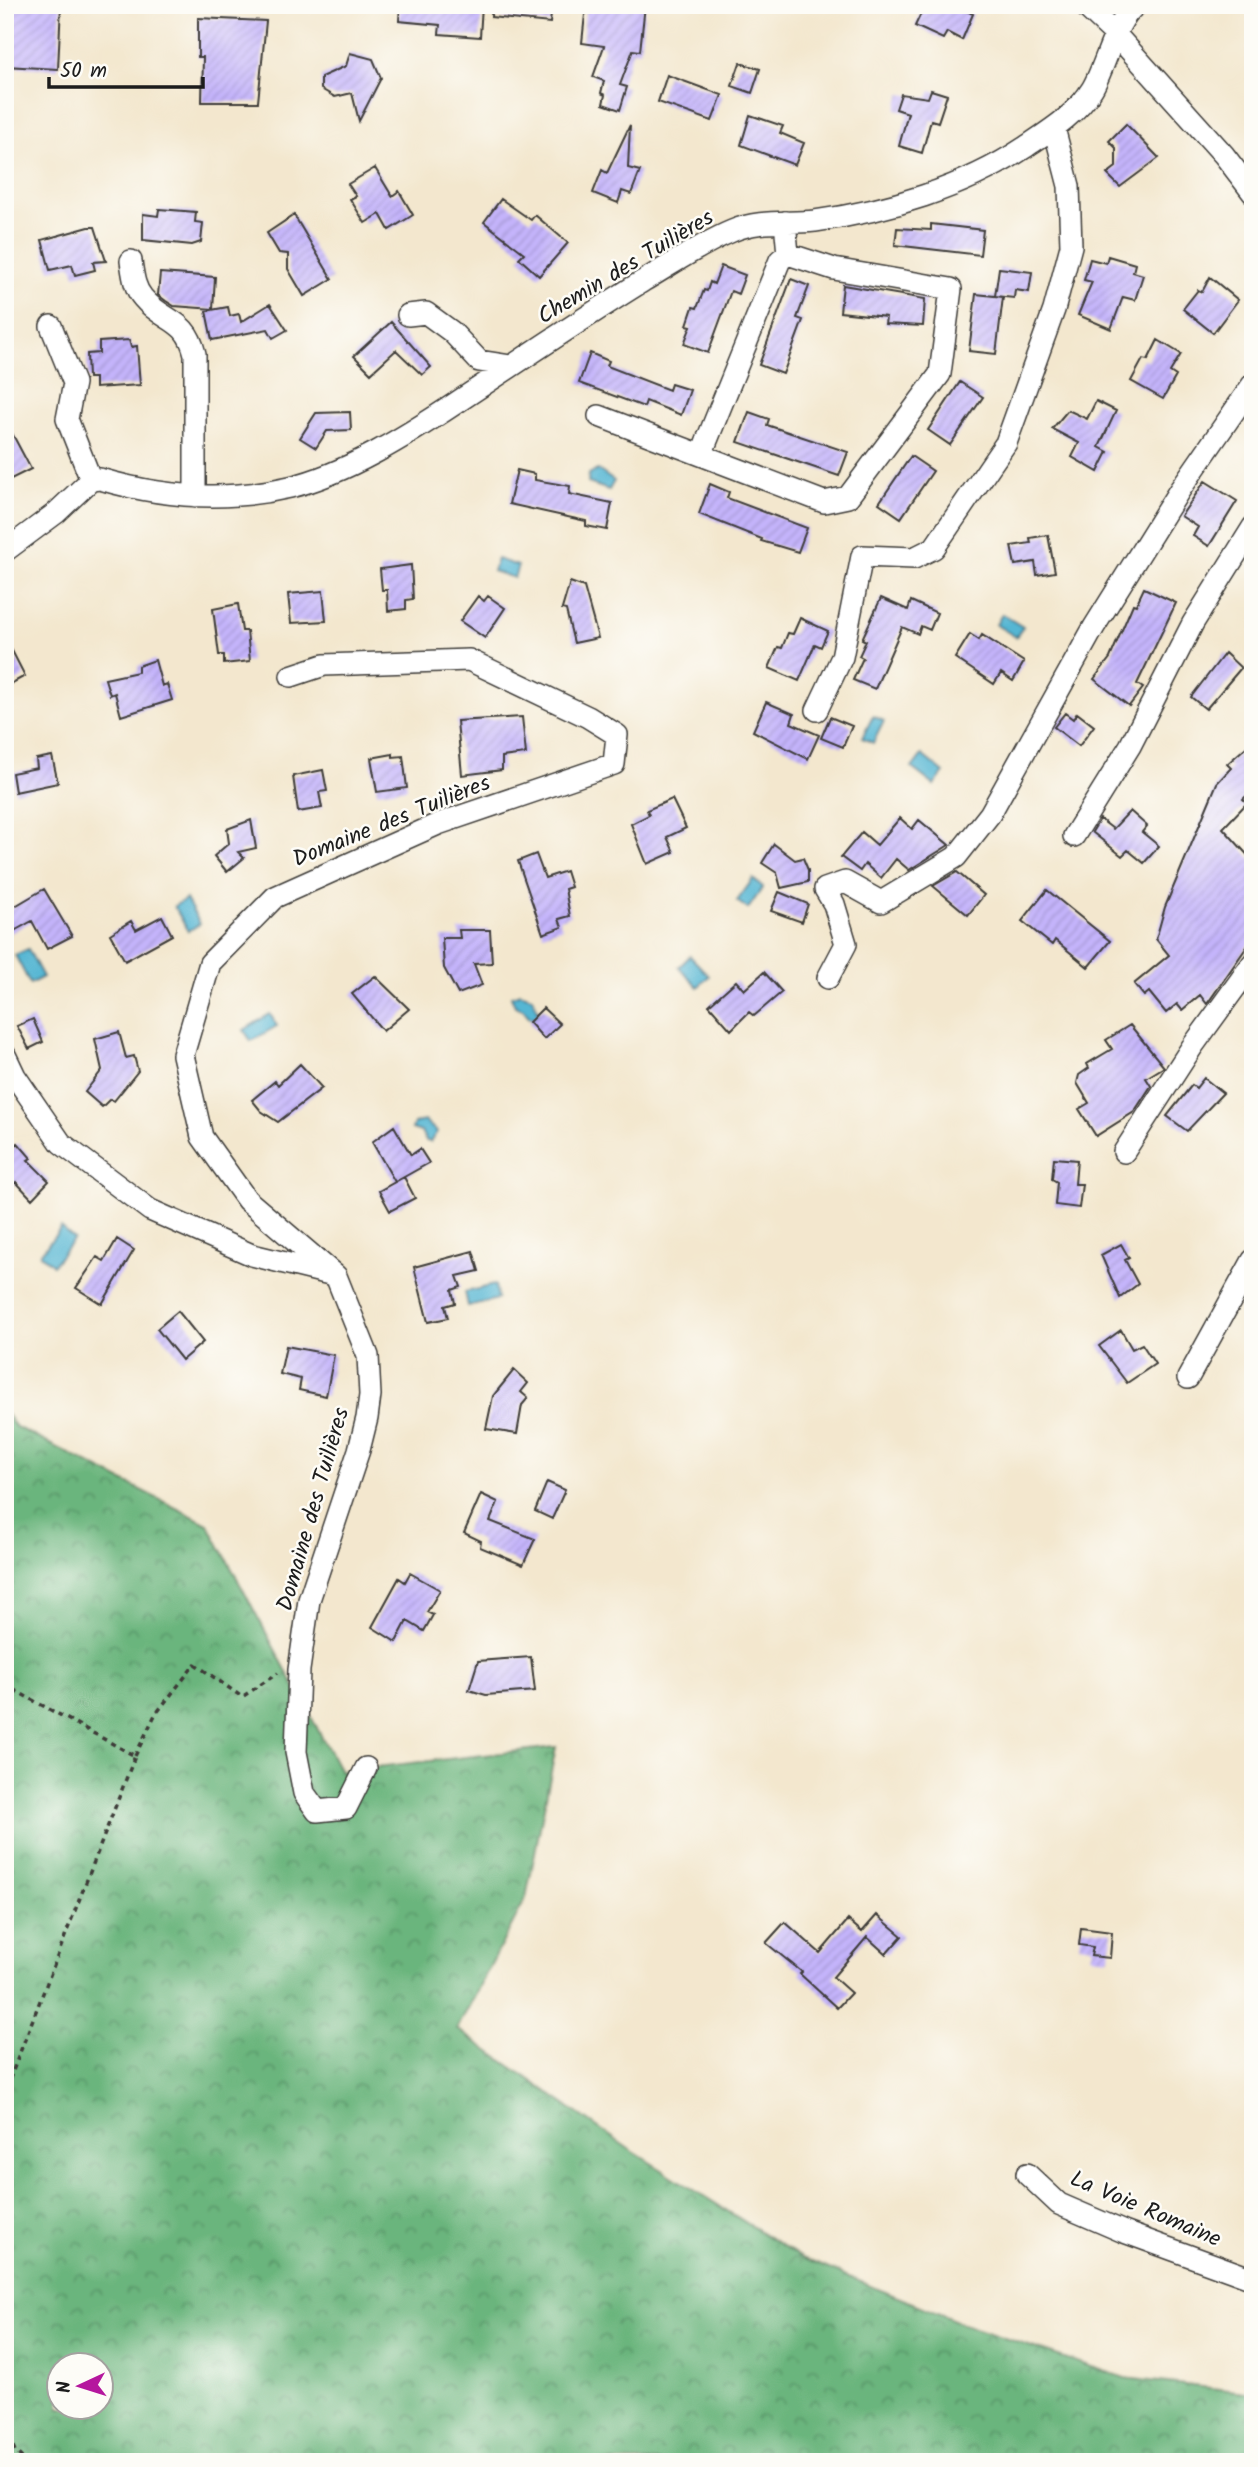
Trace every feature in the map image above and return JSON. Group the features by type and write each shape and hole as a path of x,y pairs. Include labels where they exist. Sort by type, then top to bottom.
{"street":[{"path":"1084,5 1117,36 1224,155 1253,193"},
{"name":"Chemin des Tuilières","path":"91,480 100,479 120,485 195,496 240,496 292,487 342,467 401,438 654,275 729,233 747,225 853,214 949,186 993,166 1054,128 1079,106 1092,89 1122,20 1136,5"},
{"path":"817,710 842,657 862,556 914,558 934,548 1006,443 1054,310 1071,246 1069,186 1054,128"},
{"path":"785,222 788,254"},
{"path":"701,455 780,260 788,254"},
{"path":"598,416 824,502 848,497 940,374 951,289 834,269 788,254"},
{"path":"131,261 135,285 143,299 190,334 194,354 195,496"},
{"path":"408,315 426,313 452,332 479,360 511,366"},
{"path":"5,551 56,513 91,480 67,419 74,383 51,326"},
{"path":"828,978 846,944 834,904 825,889 845,881 881,902 956,857 990,814 1094,627 1178,491 1253,384"},
{"path":"1074,836 1130,746 1193,623 1253,527"},
{"name":"Domaine des Tuilières","path":"291,676 324,665 469,660 588,717 617,735 614,764 438,824 275,897 210,963 183,1055 202,1137 247,1200 336,1276 368,1356 370,1395 359,1450 309,1600 301,1657 296,1752 304,1793 317,1811 346,1808 366,1768"},
{"path":"1124,1152 1192,1047 1253,963"},
{"path":"5,1055 15,1076 61,1143 150,1210 252,1255 336,1276"},
{"path":"1188,1378 1253,1260"},
{"name":"La Voie Romaine","path":"1027,2174 1059,2204 1125,2232 1253,2278"}],"path":[{"path":"5,2091 135,1756 155,1715 195,1664 242,1697 301,1657"},
{"path":"5,1685 135,1756"},
{"path":"5,2428 15,2451 26,2462"}],"green space":[{"path":"5,1412 16,1427 208,1524 340,1771 556,1747 526,1898 457,2029 629,2149 802,2258 974,2328 1125,2378 1253,2393 1253,2462 5,2462"}],"water":[{"path":"598,470 614,481 609,490 588,483 589,474"},
{"path":"497,559 518,566 514,578 493,571"},
{"path":"1002,614 1023,627 1016,637 996,625"},
{"path":"873,716 884,721 873,743 862,738"},
{"path":"922,755 944,773 934,785 912,768"},
{"path":"753,879 763,887 748,909 737,901"},
{"path":"186,899 200,924 188,931 174,906"},
{"path":"28,949 43,977 30,984 15,955"},
{"path":"690,956 709,976 698,987 679,967"},
{"path":"520,993 532,997 540,1016 530,1018 523,1009 515,1006 511,996"},
{"path":"270,1014 277,1026 251,1041 244,1030"},
{"path":"425,1121 437,1132 430,1142 426,1141 421,1132 412,1129 414,1123"},
{"path":"61,1228 74,1239 53,1265 40,1254"},
{"path":"495,1285 498,1299 468,1306 465,1292"}],"building":[{"path":"5,5 61,5 58,69 5,66"},
{"path":"400,5 482,5 480,37 439,34 440,25 399,21"},
{"path":"492,5 552,5 550,23 491,17"},
{"path":"586,5 645,5 640,51 633,50 620,85 627,87 620,110 603,104 605,95 601,93 604,81 593,77 604,46 582,43"},
{"path":"925,5 954,5 973,14 962,40 947,32 943,39 915,26"},
{"path":"198,18 266,21 258,102 202,102 203,57 198,57"},
{"path":"350,53 373,59 381,78 359,121 352,93 335,97 321,89 321,77 346,66"},
{"path":"740,63 760,69 752,93 732,86"},
{"path":"667,75 722,95 712,121 658,102"},
{"path":"931,90 947,95 938,122 931,120 922,153 899,146 908,113 896,109 901,94 928,98"},
{"path":"750,115 783,126 780,133 804,143 795,165 741,145"},
{"path":"1126,124 1159,158 1120,187 1107,174 1116,167 1116,148 1109,141"},
{"path":"630,125 628,168 640,171 631,194 622,191 618,203 593,193 602,170 607,173"},
{"path":"375,168 392,196 399,191 413,215 389,230 380,214 365,223 350,199 356,196 348,184"},
{"path":"501,199 531,220 535,215 568,243 539,276 519,258 524,253 484,222"},
{"path":"159,209 196,212 195,222 203,223 201,242 192,245 143,240 143,214 158,216"},
{"path":"294,215 332,279 304,296 288,269 288,254 279,253 267,233"},
{"path":"931,224 983,230 980,255 895,245 897,228 931,230"},
{"path":"95,227 106,261 93,262 95,270 75,275 72,265 50,270 42,240"},
{"path":"1108,256 1135,264 1133,272 1143,275 1135,300 1123,297 1111,329 1078,315 1092,282 1084,280 1090,259 1106,263"},
{"path":"721,266 745,275 738,294 731,291 708,353 684,344 691,326 687,325 693,307 697,308 710,282 714,284"},
{"path":"999,268 1032,272 1029,292 1015,290 1014,298 995,296"},
{"path":"160,273 215,277 213,309 174,306 166,301 158,295"},
{"path":"1210,277 1238,300 1213,333 1183,309 1198,290 1202,292"},
{"path":"791,279 809,286 797,318 803,320 783,374 759,365"},
{"path":"843,285 925,299 923,326 885,324 886,317 840,312"},
{"path":"976,294 1003,297 996,354 969,351"},
{"path":"270,304 287,330 273,338 268,329 212,340 206,311 228,307 230,316 239,314 241,322"},
{"path":"391,322 431,367 422,375 396,350 371,373 354,356"},
{"path":"129,340 131,347 137,346 140,385 95,388 95,378 88,378 87,354 99,353 99,342"},
{"path":"1158,340 1181,354 1170,372 1176,376 1163,399 1131,381 1143,359 1148,360"},
{"path":"590,353 609,361 607,366 669,390 671,384 690,390 681,415 646,401 644,407 579,383"},
{"path":"960,382 983,397 950,445 928,430"},
{"path":"1096,401 1116,411 1099,447 1108,452 1098,472 1072,457 1079,443 1052,429 1068,410 1087,419"},
{"path":"350,412 351,430 327,431 316,448 300,438 316,413"},
{"path":"749,412 769,419 767,425 848,452 839,476 738,442"},
{"path":"5,420 31,469 5,482"},
{"path":"911,456 933,471 901,518 879,503"},
{"path":"517,470 535,474 535,480 570,486 569,494 612,503 607,530 586,526 586,521 509,504"},
{"path":"1205,481 1237,501 1209,546 1193,536 1198,527 1181,516"},
{"path":"710,484 729,492 727,498 807,528 798,552 761,541 762,539 699,514"},
{"path":"1048,535 1055,572 1037,575 1035,562 1015,565 1011,546 1031,543 1030,538"},
{"path":"411,565 413,599 406,600 406,609 388,611 387,590 382,590 380,569"},
{"path":"570,582 584,587 598,638 574,643 566,610 562,609"},
{"path":"1144,588 1176,603 1137,684 1143,688 1129,706 1094,679 1110,658 1133,604 1136,605"},
{"path":"323,591 326,621 291,623 288,594"},
{"path":"478,596 484,601 488,596 505,608 485,638 460,621"},
{"path":"881,598 908,610 911,601 937,613 930,630 921,626 918,634 902,627 875,689 853,680 863,658 859,656 866,641 862,639"},
{"path":"238,604 242,631 247,631 250,661 224,664 224,655 219,655 213,609"},
{"path":"800,618 828,631 821,647 815,644 799,681 769,668 778,647 782,648 788,633 793,634"},
{"path":"970,634 979,640 982,635 1024,662 1013,681 1001,673 994,684 955,658"},
{"path":"5,637 25,676 5,687"},
{"path":"1225,653 1241,668 1206,709 1191,697"},
{"path":"155,660 162,686 167,684 172,700 121,716 115,693 110,695 105,679 138,672 138,666"},
{"path":"766,702 794,714 791,723 819,735 808,759 753,731"},
{"path":"1065,713 1073,719 1077,713 1094,726 1079,746 1054,727"},
{"path":"522,717 526,754 502,757 502,770 462,775 457,721"},
{"path":"830,717 852,726 843,747 821,738"},
{"path":"1253,741 1253,790 1243,799 1247,803 1223,828 1253,861 1253,938 1207,1004 1200,995 1182,1010 1177,1004 1166,1013 1149,992 1144,996 1134,984 1169,955 1156,939 1165,907 1217,783 1231,768 1227,764"},
{"path":"393,754 393,757 403,756 407,788 377,792 371,758"},
{"path":"52,756 58,783 15,792 12,773 37,768 36,759"},
{"path":"323,770 327,791 319,792 322,808 298,812 293,776"},
{"path":"672,799 686,828 667,837 674,852 647,864 631,824 649,815 647,810"},
{"path":"1130,811 1147,826 1142,832 1159,846 1144,863 1128,850 1122,856 1092,832 1100,819 1113,829"},
{"path":"900,818 912,829 919,820 949,845 909,870 896,859 881,878 865,864 860,871 841,857 862,832 877,845"},
{"path":"251,820 256,848 238,852 244,858 227,872 214,856 229,843 227,829"},
{"path":"774,844 795,860 803,858 808,870 808,882 781,888 777,873 762,863"},
{"path":"536,854 545,878 566,871 571,887 565,889 570,916 559,919 562,927 543,934 518,861"},
{"path":"957,872 984,895 968,915 933,886"},
{"path":"44,889 72,936 47,949 32,921 5,936 5,912"},
{"path":"1047,890 1110,941 1088,967 1055,940 1052,945 1022,921"},
{"path":"779,892 808,904 802,922 771,911"},
{"path":"162,916 172,935 125,961 110,934 131,921 136,930"},
{"path":"459,930 490,930 492,963 474,964 482,985 458,994 444,968 442,938 460,938"},
{"path":"764,972 782,992 754,1016 749,1012 731,1030 709,1005 736,981 744,990"},
{"path":"375,976 409,1009 383,1031 352,994"},
{"path":"543,1008 560,1024 544,1039 529,1022"},
{"path":"33,1019 43,1042 29,1049 17,1026"},
{"path":"1130,1025 1164,1067 1146,1078 1151,1086 1134,1112 1096,1136 1079,1109 1089,1103 1077,1083 1079,1075 1089,1068 1087,1064 1112,1049 1106,1040"},
{"path":"119,1032 126,1058 134,1056 138,1071 114,1101 110,1099 102,1107 85,1092 102,1070 95,1039"},
{"path":"300,1064 322,1088 278,1122 261,1111 252,1100 275,1081 278,1085"},
{"path":"1204,1078 1223,1093 1187,1131 1167,1116 1192,1085 1196,1088"},
{"path":"394,1126 411,1155 420,1149 429,1163 395,1182 372,1142"},
{"path":"18,1143 31,1158 28,1160 49,1181 32,1199 16,1182 5,1193 5,1156"},
{"path":"1054,1158 1077,1160 1075,1184 1082,1184 1079,1208 1055,1205 1057,1182 1052,1179"},
{"path":"404,1177 415,1198 390,1211 379,1191"},
{"path":"117,1239 134,1250 102,1304 76,1288 97,1257 104,1261"},
{"path":"1121,1244 1129,1258 1125,1260 1138,1284 1120,1298 1101,1255"},
{"path":"473,1251 479,1271 457,1276 461,1287 452,1290 455,1303 445,1306 448,1318 428,1322 414,1267"},
{"path":"178,1311 203,1342 182,1360 157,1329"},
{"path":"1121,1330 1132,1349 1142,1344 1155,1364 1127,1383 1099,1346"},
{"path":"286,1346 334,1355 326,1396 299,1390 301,1379 280,1374"},
{"path":"514,1370 528,1383 521,1392 528,1398 522,1405 517,1434 486,1429 493,1396"},
{"path":"547,1482 565,1490 552,1519 535,1511"},
{"path":"481,1494 498,1502 490,1521 535,1539 523,1565 480,1547 481,1541 464,1533"},
{"path":"410,1573 440,1590 427,1612 433,1615 424,1631 407,1621 396,1642 372,1627 399,1578 405,1582"},
{"path":"531,1657 535,1691 486,1695 469,1690 478,1661"},
{"path":"877,1915 902,1936 886,1954 867,1937 833,1977 851,1993 837,2008 800,1974 802,1972 766,1943 785,1922 820,1953 848,1920 862,1932"},
{"path":"1081,1928 1112,1932 1110,1958 1091,1956 1093,1947 1079,1945"}]}
